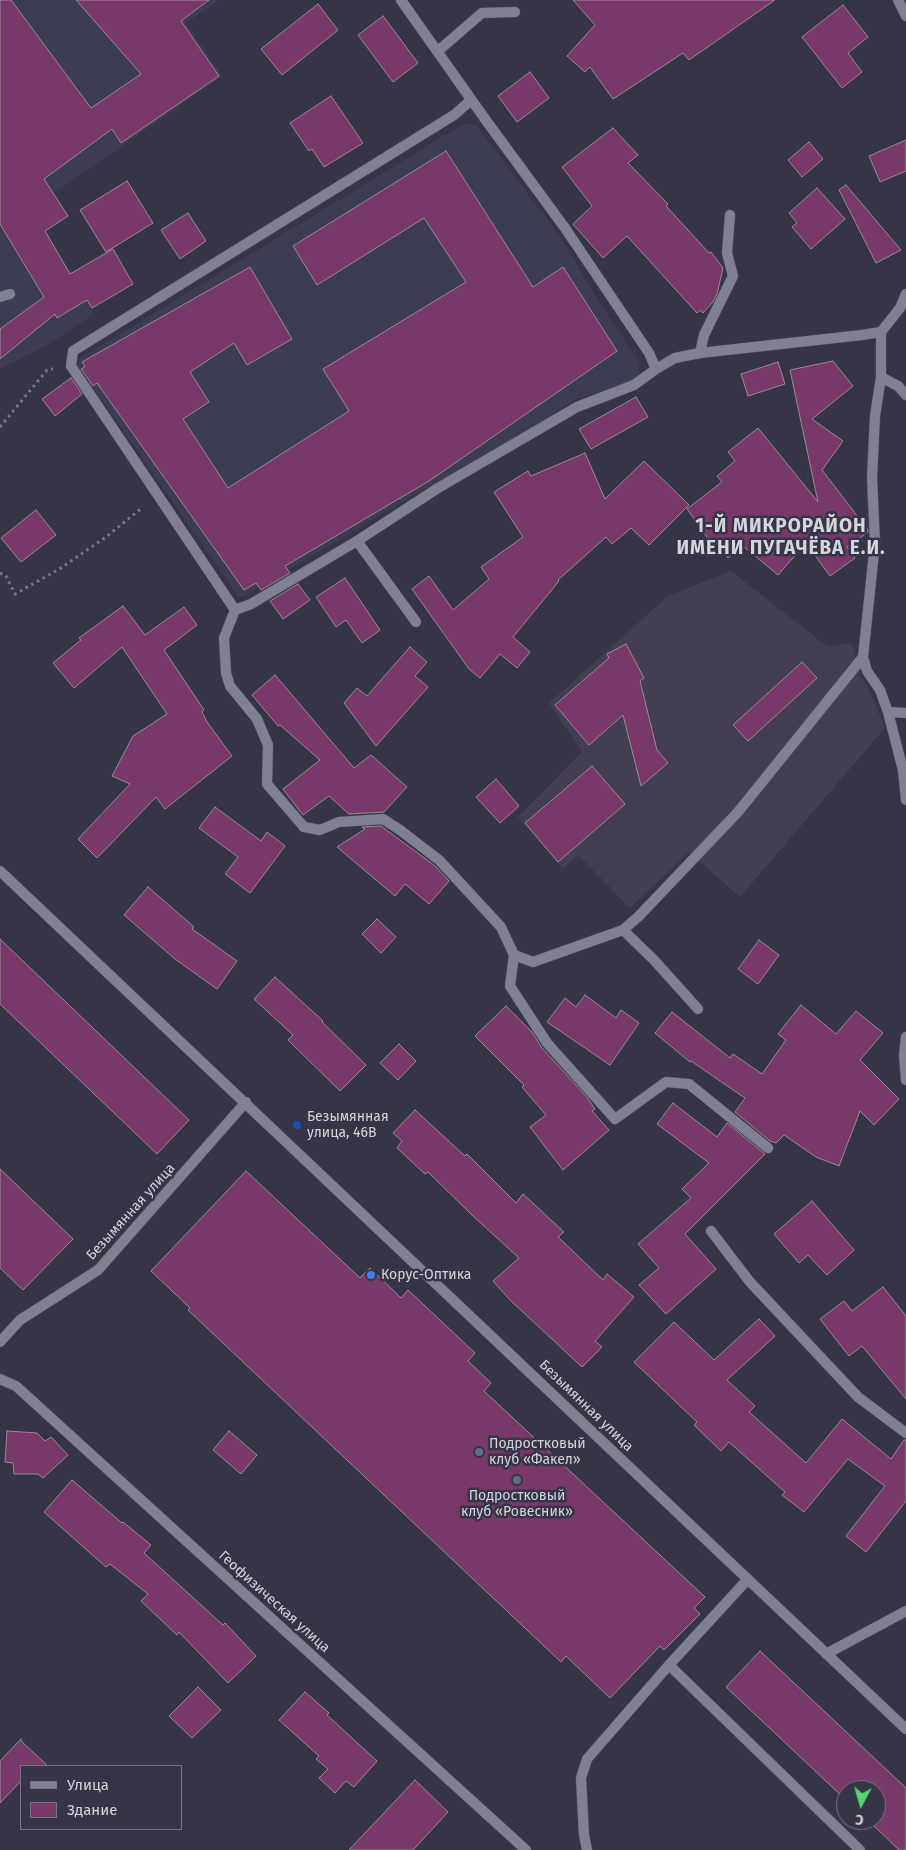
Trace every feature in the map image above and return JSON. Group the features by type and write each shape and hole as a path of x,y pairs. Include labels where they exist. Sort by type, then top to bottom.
{"street":[{"path":"401,0 471,100 565,228 650,353 656,369"},
{"path":"898,0 906,16"},
{"path":"438,51 482,13 515,12"},
{"path":"236,610 71,366 73,351 454,115 471,100"},
{"path":"700,352 704,335 733,276 728,253 730,215"},
{"path":"906,294 900,308 881,332 881,377 875,416 872,478 875,543 864,657 867,671 880,690 888,712 903,770 906,800"},
{"path":"768,1148 689,1084 666,1082 615,1120 546,1043 510,986 514,955 500,927 439,860 383,819 339,822 320,830 304,827 267,784 268,745 257,720 230,686 226,673 224,638 236,610 251,604 357,541 438,488 577,407 634,384 675,358 700,352 881,332"},
{"path":"881,377 898,386 906,395"},
{"path":"357,541 416,622"},
{"path":"514,955 533,962 623,930 639,916 738,812 864,657"},
{"path":"888,712 906,713"},
{"name":"Безымянная улица","path":"0,871 906,1729"},
{"path":"623,930 654,960 698,1010"},
{"path":"906,1037 904,1055 906,1080"},
{"name":"Безымянная улица","path":"0,1342 20,1320 98,1270 246,1102"},
{"path":"711,1231 750,1282 858,1397 906,1433"},
{"name":"Геофизическая улица","path":"0,1379 16,1386 526,1850"},
{"path":"587,1850 584,1834 581,1778 587,1759 669,1665 748,1579"},
{"path":"826,1654 906,1611"},
{"path":"669,1665 860,1850"}],"path":[{"path":"0,428 47,370 71,366"},
{"path":"0,574 6,576 15,594 62,568 106,537 142,508 160,498"}],"shaded area":[{"path":"0,0 220,0 186,23 223,76 33,208 94,314 47,345 0,369"},
{"path":"465,123 476,125 560,236 598,300 639,362 640,371 638,377 629,382 572,401 533,428 435,483 243,597 238,596 78,366 79,359"},
{"path":"731,571 828,647 852,643 860,675 870,692 885,728 740,897 689,852 630,908 578,855 563,869 518,817 582,752 549,703 668,596"}],"building":[{"path":"0,0 11,0 91,108 141,74 76,0 209,0 181,21 219,76 121,143 112,129 44,179 68,216 45,231 70,274 113,249 133,284 92,308 87,300 57,318 55,314 0,359 0,329 44,297 0,224"},
{"path":"573,0 775,0 689,60 683,53 613,99 590,67 585,72 567,56 595,25"},
{"path":"318,4 338,30 282,75 261,49"},
{"path":"843,5 868,37 848,53 862,72 842,88 802,37"},
{"path":"383,16 418,63 393,82 358,35"},
{"path":"530,72 549,98 517,122 498,96"},
{"path":"331,96 363,143 324,167 312,149 309,151 290,123"},
{"path":"613,128 638,155 628,163 668,204 666,206 709,253 711,252 723,268 717,294 713,302 703,313 701,310 697,313 627,236 603,258 573,224 592,206 562,167"},
{"path":"906,140 906,171 880,182 869,156"},
{"path":"809,142 823,159 802,177 788,160"},
{"path":"446,151 533,287 563,267 617,351 429,481 285,566 290,573 261,590 256,583 244,590 97,383 93,386 81,369 85,367 82,362 250,267 292,339 247,365 234,343 190,372 209,402 183,419 228,488 349,411 323,369 466,282 424,218 317,285 293,246"},
{"path":"127,181 153,223 106,252 80,210"},
{"path":"846,185 901,250 876,263 839,190"},
{"path":"817,188 845,219 811,249 792,227 797,223 789,213"},
{"path":"188,213 206,241 180,259 161,230"},
{"path":"833,361 853,386 812,419 843,441 822,470 868,530 868,532 847,547 855,558 830,576 806,543 778,575 743,546 728,558 717,545 714,547 687,509 722,482 717,476 735,461 728,452 758,428 818,502 790,370"},
{"path":"778,362 785,384 748,396 741,374"},
{"path":"71,378 82,394 55,416 42,399"},
{"path":"636,397 648,417 591,449 579,429"},
{"path":"585,453 605,499 644,461 689,505 649,545 631,528 612,544 606,537 558,580 513,637 530,652 517,668 500,654 480,678 469,669 412,589 429,576 453,610 489,579 481,567 523,537 494,492 528,471 531,476"},
{"path":"36,510 56,535 21,562 1,538"},
{"path":"345,578 380,630 362,643 346,620 336,627 316,597"},
{"path":"298,584 310,600 283,619 270,601"},
{"path":"123,606 145,635 184,607 197,625 164,650 204,710 202,712 207,722 232,756 165,809 156,797 97,858 78,839 130,784 112,776 133,736 167,714 122,647 74,688 53,663 81,640 79,638"},
{"path":"626,644 644,678 640,681 657,750 668,763 641,786 623,715 589,745 555,705 609,658 607,654"},
{"path":"410,647 427,662 415,676 428,687 376,746 344,703 357,688 367,696"},
{"path":"802,662 817,678 748,741 733,725"},
{"path":"275,675 354,768 371,755 407,787 384,812 349,814 329,796 303,815 283,789 320,760 280,725 278,726 252,695"},
{"path":"592,766 625,804 558,862 525,823"},
{"path":"496,779 519,806 500,823 476,797"},
{"path":"215,807 261,841 267,832 285,846 250,893 225,874 238,857 199,828"},
{"path":"381,826 434,865 449,881 429,904 405,884 395,896 337,847 365,829 362,827"},
{"path":"148,887 194,927 192,929 237,961 217,989 175,959 124,915"},
{"path":"377,919 396,937 381,953 362,934"},
{"path":"0,939 189,1120 157,1154 0,1004"},
{"path":"759,940 779,955 758,984 738,969"},
{"path":"275,977 323,1021 366,1065 340,1091 288,1040 293,1035 254,999"},
{"path":"585,995 616,1018 621,1010 639,1023 610,1065 547,1022 565,998 576,1007"},
{"path":"801,1005 836,1034 856,1011 883,1033 860,1060 899,1099 874,1125 860,1111 839,1166 816,1157 784,1135 776,1143 770,1141 735,1112 745,1098 690,1062 655,1033 672,1012 730,1058 733,1054 762,1074 786,1040 778,1034"},
{"path":"506,1006 532,1032 542,1048 586,1096 595,1109 592,1111 609,1130 563,1170 530,1127 546,1115 522,1087 524,1085 475,1036"},
{"path":"399,1044 416,1061 398,1080 380,1063"},
{"path":"673,1103 717,1137 727,1123 765,1154 685,1234 716,1269 666,1314 639,1285 659,1268 638,1244 691,1198 682,1189 709,1163 657,1124"},
{"path":"415,1110 465,1156 467,1154 516,1203 523,1194 564,1232 558,1237 603,1280 607,1274 634,1297 595,1341 602,1347 582,1367 510,1300 493,1281 519,1258 428,1172 425,1174 397,1148 402,1141 393,1133"},
{"path":"0,1169 73,1239 23,1290 0,1268"},
{"path":"246,1171 360,1278 370,1268 401,1298 408,1290 475,1353 468,1361 491,1383 484,1391 705,1597 694,1608 700,1614 664,1650 660,1646 610,1698 566,1656 561,1662 188,1310 190,1308 151,1271"},
{"path":"812,1201 854,1250 827,1275 808,1255 799,1263 774,1234"},
{"path":"883,1287 906,1316 906,1399 862,1346 849,1356 820,1319 844,1301 852,1311"},
{"path":"759,1319 775,1336 727,1380 755,1406 749,1412 806,1463 842,1419 891,1459 904,1440 906,1440 906,1501 866,1552 846,1536 885,1486 848,1459 804,1512 782,1495 785,1492 729,1442 721,1451 694,1425 697,1422 634,1362 674,1322 714,1360"},
{"path":"7,1431 37,1433 45,1441 51,1437 68,1455 43,1478 38,1474 14,1474 13,1463 5,1462"},
{"path":"229,1431 257,1455 241,1474 213,1450"},
{"path":"72,1480 151,1545 144,1553 223,1625 225,1623 256,1656 228,1683 179,1632 177,1635 141,1601 148,1594 110,1564 106,1567 44,1512"},
{"path":"760,1651 906,1788 906,1850 899,1850 878,1830 886,1830 886,1780 836,1780 836,1791 726,1687"},
{"path":"198,1687 221,1710 192,1738 169,1716"},
{"path":"305,1692 377,1761 354,1787 346,1781 335,1793 319,1778 328,1769 316,1759 319,1756 279,1720"},
{"path":"21,1739 47,1765 20,1765 20,1782 0,1803 0,1761"},
{"path":"415,1780 448,1812 413,1850 349,1850"}],"place":[{"name":"Безымянная улица, 46В","path":"297,1125"},
{"name":"Корус-Оптика","path":"371,1275"},
{"name":"Подростковый клуб «Факел»","path":"479,1452"},
{"name":"Подростковый клуб «Ровесник»","path":"517,1480"}],"district":[{"name":"1-Й МИКРОРАЙОН ИМЕНИ ПУГАЧЁВА Е.И.","path":"781,538"}]}
